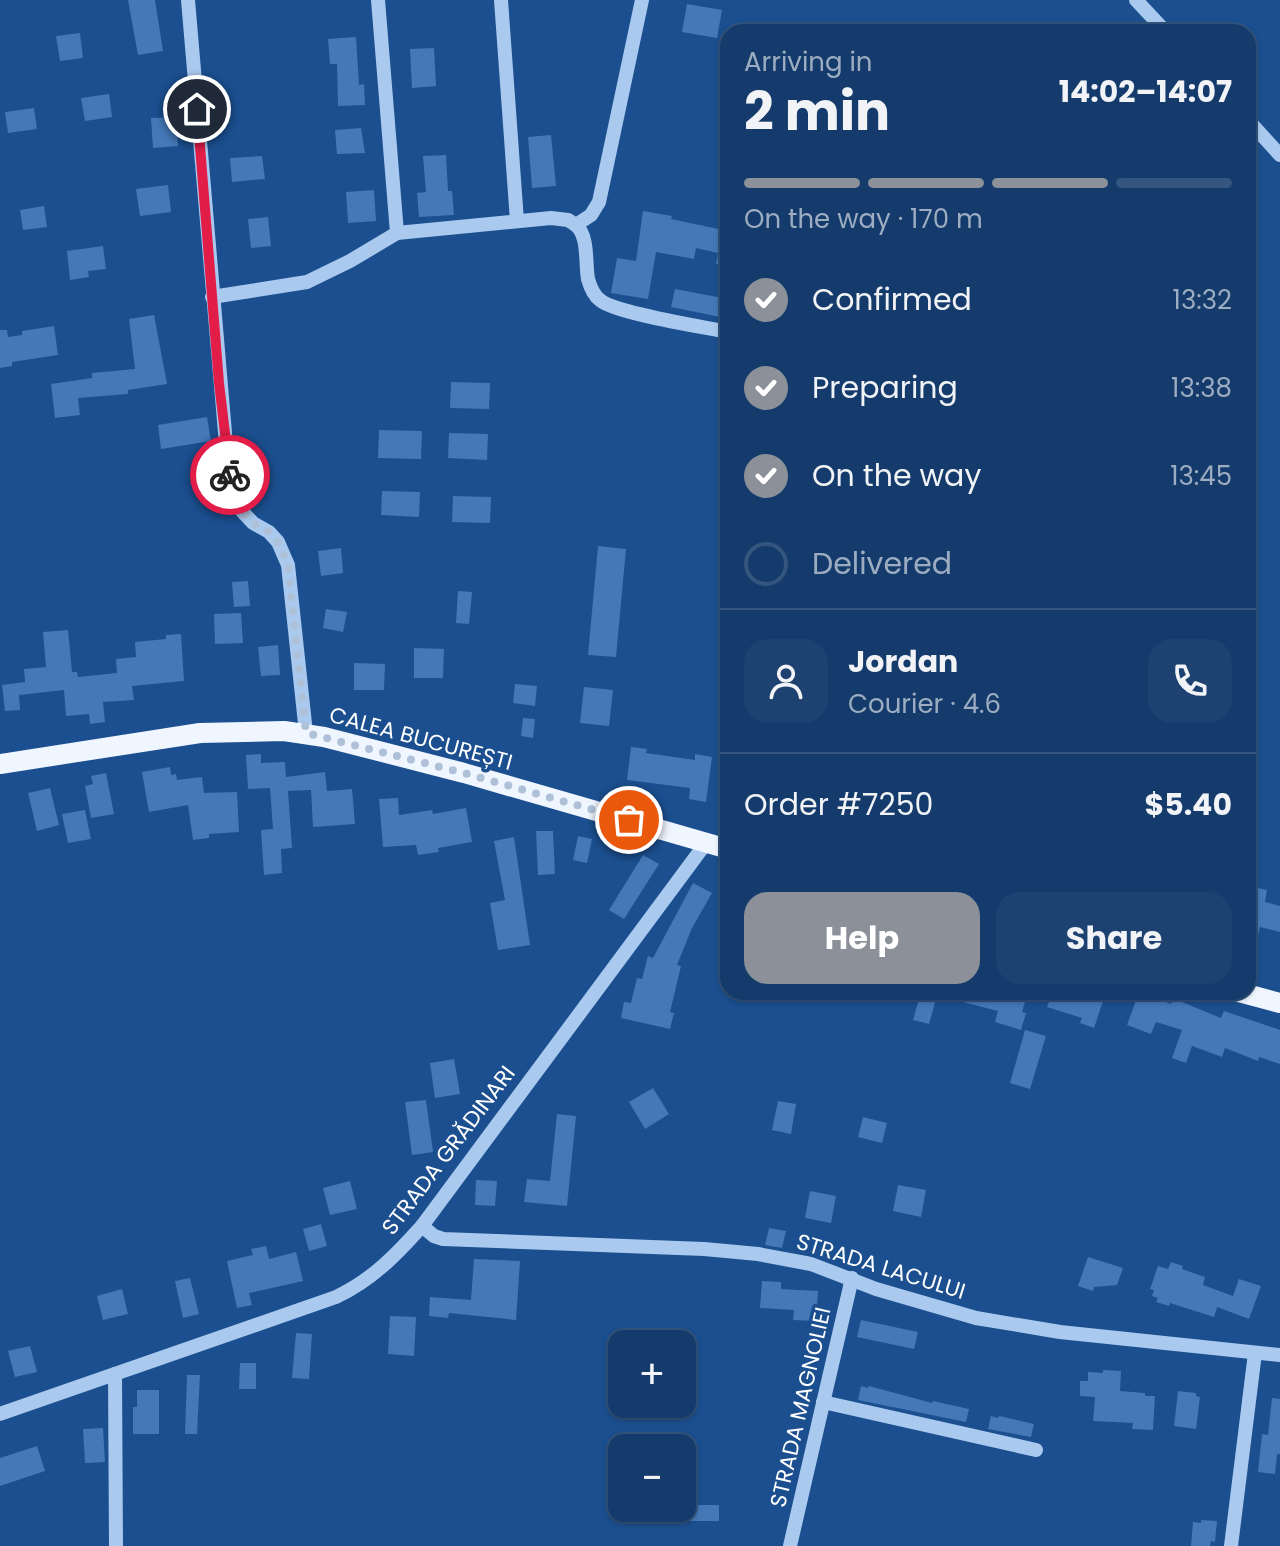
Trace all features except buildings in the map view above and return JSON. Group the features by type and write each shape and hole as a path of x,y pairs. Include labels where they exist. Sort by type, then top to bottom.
{"main road":[{"name":"CALEA BUCUREȘTI","path":"0,764 200,733 262,730 306,733 464,773 720,847"},
{"path":"1256,997 1280,1003"}],"street":[{"path":"188,0 223,420 233,488 239,508 278,542 288,565 306,733"},
{"path":"378,0 397,233"},
{"path":"501,0 517,221"},
{"path":"576,225 591,215 599,202 642,0"},
{"path":"1136,0 1158,24"},
{"path":"1256,129 1280,155"},
{"path":"212,297 307,282 397,233 551,218 568,220 579,227 585,243 590,287 600,301 618,309 720,330"},
{"name":"STRADA GRĂDINARI","path":"0,1414 336,1297 358,1286 393,1258 422,1226 706,843"},
{"name":"STRADA LACULUI","path":"422,1226 443,1239 704,1249 758,1254 811,1264 914,1301 976,1318 1060,1332 1280,1355"},
{"name":"STRADA MAGNOLIEI","path":"790,1546 852,1278"},
{"path":"1231,1546 1255,1353"},
{"path":"115,1374 116,1546"},
{"path":"823,1402 1036,1450"}],"way so far":[{"path":"230,475 239,508 278,542 288,565 306,733 464,773 629,820"}],"route":[{"path":"197,109 219,383 230,475"}]}
